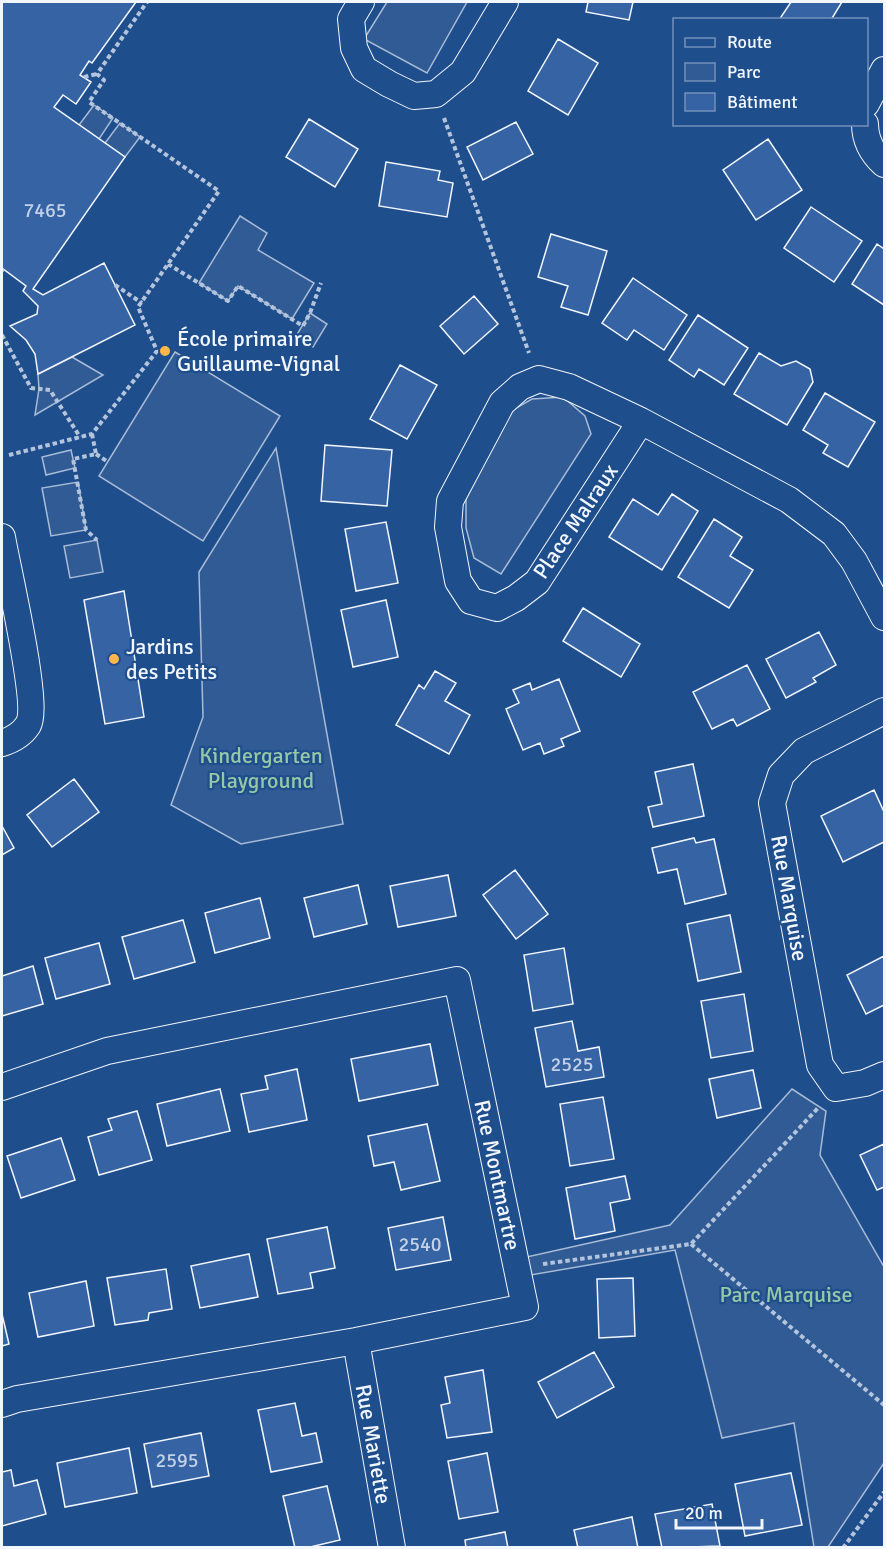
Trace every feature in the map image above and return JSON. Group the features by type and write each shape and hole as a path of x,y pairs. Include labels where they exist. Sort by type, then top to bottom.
{"street":[{"path":"362,2 351,19 354,48 364,69 414,96 436,94 463,72 506,2"},
{"path":"868,102 885,70"},
{"path":"865,126 865,136 878,158 885,164"},
{"name":"Place Malraux","path":"641,421 537,582 516,598 497,608 471,601 458,580 448,527 450,501 502,403 520,387 539,379 569,387 641,421 789,500 834,534 854,561 885,617"},
{"path":"2,537 28,671 32,712 28,724 20,734 2,743"},
{"name":"Rue Marquise","path":"836,1089 820,1065 772,803 781,775 804,752 885,711"},
{"name":"Rue Montmartre","path":"2,1087 107,1051 457,980 525,1307 356,1341 16,1399 2,1404"},
{"path":"836,1089 865,1083 885,1075"},
{"name":"Rue Mariette","path":"356,1341 392,1548"}],"path":[{"path":"84,77 97,74 147,2"},
{"path":"9,455 93,434 157,351 138,307 219,191 89,102 104,80 97,74"},
{"path":"442,114 531,360"},
{"path":"168,264 228,301 238,286 303,326 310,314 321,283"},
{"path":"115,285 142,303"},
{"path":"2,335 31,388 50,390 80,437"},
{"path":"93,434 96,454"},
{"path":"97,540 86,530 73,459 96,454 108,462"},
{"path":"517,1267 691,1244 836,1089"},
{"path":"691,1244 885,1405"},
{"path":"843,1548 885,1492"}],"green space":[{"path":"387,2 467,2 427,73 364,39"},
{"path":"94,105 113,118 99,139 79,125"},
{"path":"120,123 140,137 125,157 105,143"},
{"path":"240,216 267,233 258,250 314,283 292,319 238,286 228,301 199,283"},
{"path":"310,313 327,324 313,347 296,336"},
{"path":"175,352 280,416 203,541 99,476"},
{"path":"72,357 103,375 35,415 39,389 38,374"},
{"path":"563,397 585,416 591,434 501,574 474,558 466,528 466,499 509,412 532,399"},
{"name":"Kindergarten Playground","path":"276,448 343,824 241,844 171,805 203,717 199,572"},
{"path":"71,450 75,468 46,475 42,457"},
{"path":"78,482 86,530 51,536 42,488"},
{"path":"97,540 103,572 70,578 64,546"},
{"name":"Parc Marquise","path":"792,1089 826,1111 820,1155 884,1267 884,1463 828,1547 814,1547 794,1423 722,1438 675,1250 525,1276 522,1258 670,1225"}],"building":[{"path":"2,2 136,2 92,63 89,61 80,75 91,82 76,104 63,95 54,107 125,157 33,289 43,295 104,263 135,325 38,374 35,354 26,340 10,326 37,314 38,306 23,291 26,286 2,268"},
{"path":"588,2 633,2 629,20 586,12"},
{"path":"791,2 842,2 832,18 780,18"},
{"path":"558,39 598,63 568,115 528,91"},
{"path":"309,119 358,149 335,187 286,157"},
{"path":"516,122 533,154 483,180 467,147"},
{"path":"768,139 802,190 756,220 723,170"},
{"path":"386,162 440,171 438,180 453,183 447,217 379,206"},
{"path":"811,207 862,241 834,282 784,248"},
{"path":"551,234 607,251 588,315 561,307 568,286 538,277"},
{"path":"877,244 884,249 884,305 852,284"},
{"path":"633,278 687,315 664,350 634,330 627,340 602,323"},
{"path":"474,296 498,324 464,354 440,326"},
{"path":"698,315 748,348 724,385 699,369 694,377 669,360"},
{"path":"759,353 781,366 796,361 810,369 813,382 787,425 734,394"},
{"path":"400,365 437,385 407,439 370,419"},
{"path":"825,393 875,422 848,467 823,453 828,445 803,430"},
{"path":"325,445 392,450 387,506 321,501"},
{"path":"672,494 698,511 662,570 609,537 633,499 658,515"},
{"path":"714,519 742,537 730,556 753,570 729,608 678,577"},
{"path":"386,522 398,583 356,591 345,529"},
{"name":"Jardins des Petits","path":"124,591 144,717 105,724 84,600"},
{"path":"386,600 398,657 353,667 341,610"},
{"path":"583,608 640,644 621,677 563,641"},
{"path":"819,632 836,665 813,678 816,682 786,698 766,659"},
{"path":"747,665 770,709 737,726 733,719 712,729 693,692"},
{"path":"435,671 456,683 445,701 470,715 449,754 396,725 419,685 424,689"},
{"path":"559,679 580,731 561,739 564,746 544,754 540,743 523,750 506,709 519,703 513,690 530,683 532,690"},
{"path":"693,764 704,816 653,827 648,807 662,804 655,772"},
{"path":"74,779 99,812 52,847 27,815"},
{"path":"874,790 884,812 884,842 843,862 821,816"},
{"path":"2,826 14,848 2,855"},
{"path":"694,838 696,843 714,839 726,894 685,904 677,869 658,873 652,848"},
{"path":"515,870 548,914 516,939 483,895"},
{"path":"448,875 456,916 398,927 390,886"},
{"path":"358,885 367,924 314,937 304,898"},
{"path":"260,898 270,938 215,953 205,913"},
{"path":"730,915 741,972 698,981 687,924"},
{"path":"183,920 195,962 134,979 122,937"},
{"path":"99,943 110,984 56,999 45,958"},
{"path":"564,948 573,1004 533,1011 524,955"},
{"path":"884,956 884,1005 866,1014 847,975"},
{"path":"33,966 43,1004 2,1016 2,976"},
{"path":"744,994 753,1051 711,1058 701,1001"},
{"path":"572,1021 578,1051 599,1047 604,1077 546,1087 535,1028"},
{"path":"430,1044 438,1085 359,1101 351,1059"},
{"path":"297,1069 307,1120 249,1132 241,1094 268,1089 265,1076"},
{"path":"753,1070 761,1108 717,1118 709,1079"},
{"path":"220,1089 230,1131 167,1146 157,1104"},
{"path":"603,1097 614,1159 570,1166 560,1104"},
{"path":"137,1111 152,1160 99,1175 88,1137 112,1130 108,1119"},
{"path":"427,1124 440,1181 401,1190 394,1162 374,1166 368,1136"},
{"path":"61,1138 75,1180 21,1198 7,1156"},
{"path":"884,1144 884,1187 877,1190 860,1155"},
{"path":"625,1176 630,1199 610,1203 615,1231 575,1239 566,1188"},
{"path":"443,1217 451,1260 396,1270 388,1228"},
{"path":"327,1227 335,1268 310,1273 313,1288 278,1294 267,1239"},
{"path":"249,1254 258,1297 200,1308 191,1266"},
{"path":"166,1269 172,1309 149,1313 148,1320 115,1325 107,1278"},
{"path":"633,1278 635,1336 599,1338 597,1279"},
{"path":"86,1281 94,1326 38,1337 29,1293"},
{"path":"2,1314 9,1344 2,1346"},
{"path":"594,1352 614,1387 557,1418 538,1382"},
{"path":"483,1370 492,1432 447,1438 441,1405 450,1403 445,1377"},
{"path":"295,1403 302,1436 316,1433 322,1462 271,1472 258,1410"},
{"path":"201,1433 209,1476 152,1487 144,1444"},
{"path":"129,1448 137,1493 65,1507 57,1463"},
{"path":"487,1453 498,1512 459,1519 448,1461"},
{"path":"11,1470 14,1486 37,1480 46,1514 2,1526 2,1472"},
{"path":"791,1473 802,1525 745,1536 735,1484"},
{"path":"327,1486 340,1540 306,1548 295,1548 283,1496"},
{"path":"712,1504 720,1546 662,1548 655,1514"},
{"path":"632,1517 638,1548 578,1548 574,1530"},
{"path":"505,1532 508,1548 466,1548 465,1540"}],"place":[{"name":"École primaire Guillaume-Vignal","path":"165,351"},
{"name":"Jardins des Petits","path":"114,659"}]}
